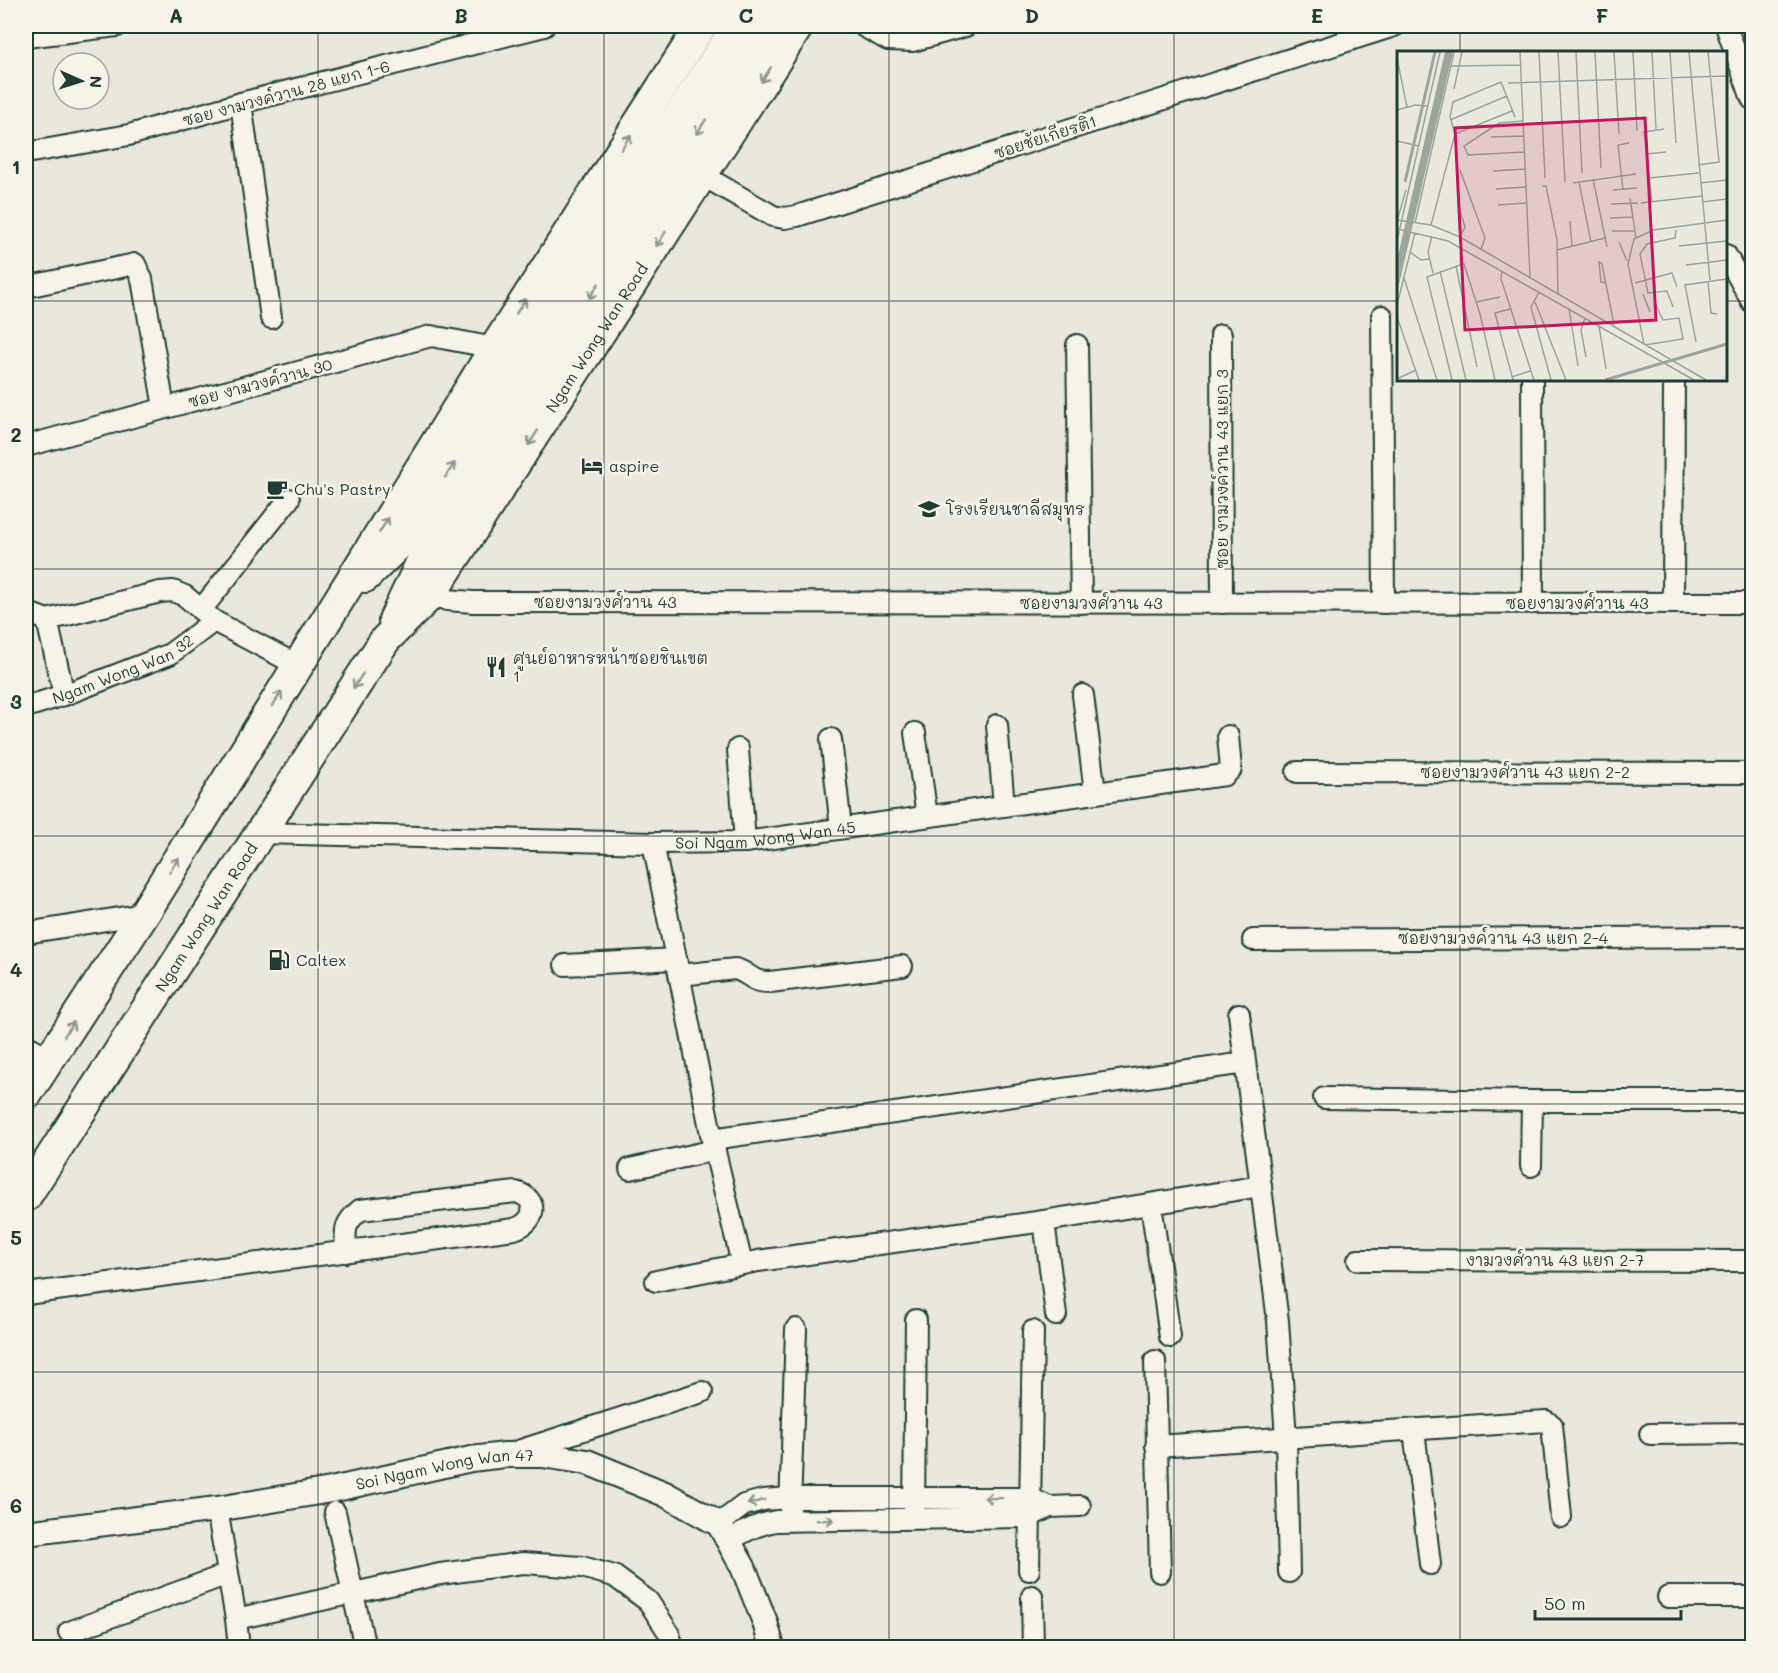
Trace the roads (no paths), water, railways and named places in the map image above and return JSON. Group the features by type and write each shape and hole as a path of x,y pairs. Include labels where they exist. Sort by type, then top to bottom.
{"main road":[{"name":"Ngam Wong Wan Road","path":"26,1095 37,1052 144,914 495,348 701,26"},
{"name":"Ngam Wong Wan Road","path":"26,1196 385,640 430,544 483,441 736,26"},
{"name":"Ngam Wong Wan Road","path":"332,610 406,537 483,441 767,26"},
{"name":"Ngam Wong Wan Road","path":"385,640 431,594 798,26"}],"street":[{"path":"26,37 117,26"},
{"name":"ซอย งามวงค์วาน 28 แยก 1-6","path":"26,153 129,135 241,103 544,26"},
{"path":"863,26 888,40 907,41 966,26"},
{"name":"ซอยชัยเกียรติ1","path":"702,176 773,216 784,218 797,216 1394,26"},
{"path":"1726,26 1752,99"},
{"path":"241,103 271,318"},
{"path":"1727,259 1752,303"},
{"path":"26,287 135,264 142,279 164,408"},
{"path":"1382,316 1384,603"},
{"name":"ซอย งามวงค์วาน 43 แยก 3","path":"1221,335 1222,603"},
{"name":"ซอย งามวงค์วาน 30","path":"26,446 431,336 495,348"},
{"path":"1077,345 1081,603"},
{"path":"1532,381 1533,603"},
{"path":"1673,603 1674,381"},
{"path":"207,615 289,499"},
{"name":"Ngam Wong Wan 32","path":"47,620 160,592 173,591 185,596 207,615 297,665"},
{"name":"ซอยงามวงศ์วาน 43","path":"431,594 447,600 473,602 1752,603"},
{"path":"26,612 47,620 64,695"},
{"name":"Ngam Wong Wan 32","path":"26,707 64,695 170,654 207,615"},
{"path":"1083,695 1095,793"},
{"path":"997,725 1004,806"},
{"path":"915,733 927,816"},
{"name":"Soi Ngam Wong Wan 45","path":"260,833 653,843 745,842 1226,775 1231,769 1228,736"},
{"path":"831,739 841,828"},
{"path":"738,748 745,842"},
{"name":"ซอยงามวงศ์วาน 43 แยก 2-2","path":"1297,772 1752,773"},
{"path":"653,843 714,1144 742,1264"},
{"path":"26,933 144,914"},
{"name":"ซอยงามวงค์วาน 43 แยก 2-4","path":"1253,940 1752,937"},
{"path":"565,965 735,969 741,970 757,982 902,966"},
{"path":"1239,1014 1278,1321 1286,1438 1289,1572"},
{"path":"630,1168 714,1144 1245,1063"},
{"path":"1324,1098 1752,1101"},
{"path":"1531,1166 1532,1101"},
{"path":"656,1281 742,1264 1044,1221 1261,1186"},
{"path":"26,1294 346,1252 514,1229 524,1226 530,1218 531,1202 525,1195 516,1192 360,1210 348,1220 345,1230 346,1252"},
{"path":"1151,1204 1170,1337"},
{"path":"1044,1221 1056,1315"},
{"name":"งามวงศ์วาน 43 แยก 2-7","path":"1358,1260 1752,1260"},
{"path":"914,1519 916,1320"},
{"path":"790,1521 796,1329"},
{"path":"1029,1570 1033,1331"},
{"path":"1155,1361 1160,1572"},
{"path":"505,1455 702,1392"},
{"path":"1156,1446 1549,1422 1552,1425 1561,1517"},
{"path":"1414,1430 1430,1564"},
{"path":"1650,1434 1752,1432"},
{"name":"Soi Ngam Wong Wan 47","path":"26,1533 217,1509 331,1490 471,1459 505,1455 543,1455 587,1462 665,1494 724,1532"},
{"path":"724,1532 744,1505 763,1500 914,1497 1030,1508"},
{"path":"724,1532 746,1530 761,1524 790,1521 914,1519 1030,1508 1080,1506"},
{"path":"217,1509 239,1647"},
{"path":"335,1512 364,1647"},
{"path":"724,1532 743,1567 765,1622 772,1647"},
{"path":"236,1619 440,1574 523,1563 582,1567 614,1576 648,1601 669,1633 673,1647"},
{"path":"69,1632 228,1574"},
{"path":"1032,1596 1032,1647"},
{"path":"1668,1597 1752,1597"}],"place":[{"name":"aspire","path":"592,466"},
{"name":"Chu's Pastry","path":"277,489"},
{"name":"โรงเรียนชาลีสมุทร","path":"929,509"},
{"name":"ศูนย์อาหารหน้าซอยชินเขต 1","path":"496,667"},
{"name":"Caltex","path":"279,960"}]}
